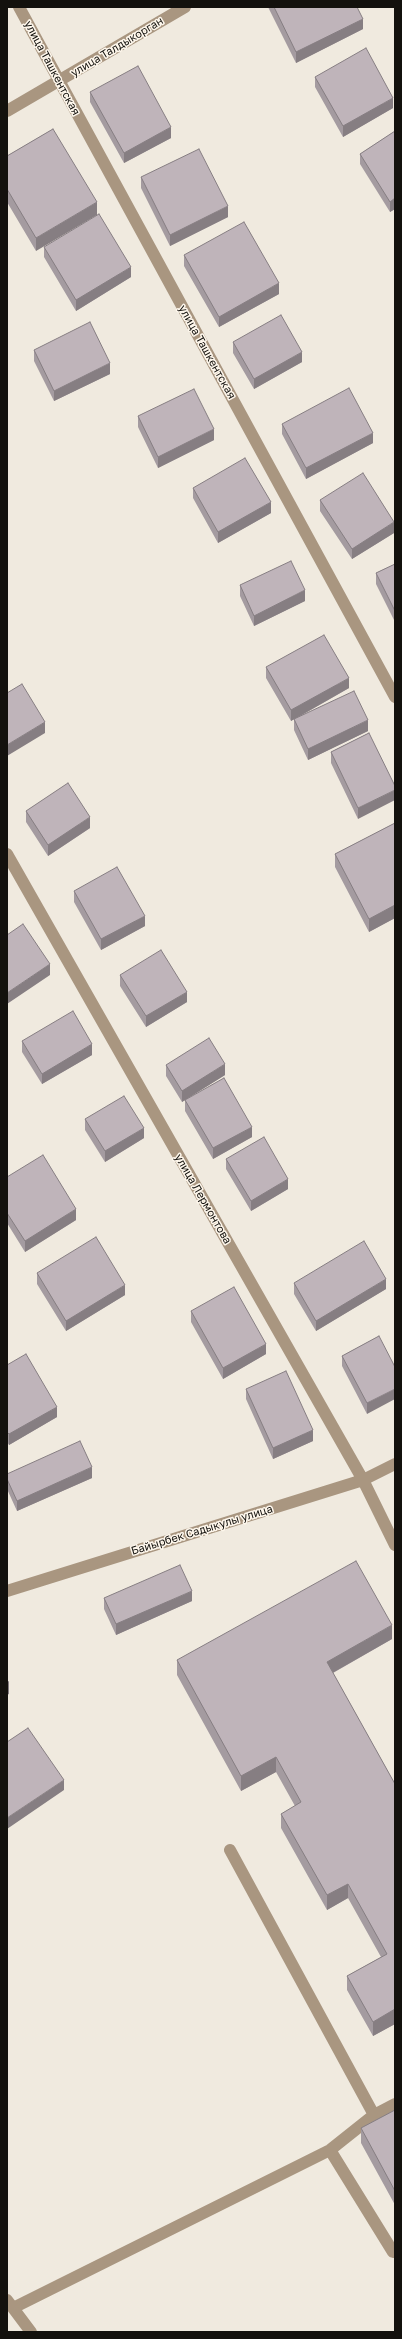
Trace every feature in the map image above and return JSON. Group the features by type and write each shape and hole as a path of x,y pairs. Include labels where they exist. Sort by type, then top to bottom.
{"street":[{"name":"улица Ташкентская","path":"19,7 395,697"},
{"name":"улица Талдыкорган","path":"7,112 185,7"},
{"name":"улица Лермонтова","path":"7,854 363,1480 395,1545"},
{"name":"Байырбек Садыкулы улица","path":"7,1591 363,1480 395,1464"},
{"path":"230,1850 374,2115"},
{"path":"30,2332 10,2304 330,2150 374,2115 395,2104"},
{"path":"330,2150 393,2252 395,2252"}],"building":[{"path":"274,7 357,7 363,19 296,52"},
{"path":"366,48 393,98 343,126 315,77"},
{"path":"138,66 171,127 124,153 90,92"},
{"path":"53,129 97,202 36,238 7,189 7,156"},
{"path":"395,131 395,198 390,202 360,154"},
{"path":"199,149 228,206 170,235 141,177"},
{"path":"99,214 131,267 76,300 44,247"},
{"path":"244,222 279,283 219,317 184,255"},
{"path":"281,315 302,352 254,379 233,342"},
{"path":"90,322 110,363 54,391 34,350"},
{"path":"349,388 373,433 306,468 282,424"},
{"path":"194,389 214,429 158,457 138,416"},
{"path":"245,458 271,502 218,532 193,488"},
{"path":"363,473 394,522 352,549 320,500"},
{"path":"291,561 305,590 254,616 240,585"},
{"path":"395,564 395,611 376,573"},
{"path":"324,635 349,678 291,710 266,667"},
{"path":"22,684 45,722 7,745 7,693"},
{"path":"354,691 368,720 308,749 294,719"},
{"path":"369,733 395,786 395,790 358,808 331,752"},
{"path":"68,783 90,817 48,845 26,811"},
{"path":"395,823 395,905 369,919 335,854"},
{"path":"117,867 145,916 101,939 74,891"},
{"path":"23,924 50,964 7,993 7,935"},
{"path":"161,950 187,992 146,1016 120,975"},
{"path":"73,1011 92,1044 42,1074 22,1041"},
{"path":"209,1038 225,1064 182,1091 166,1065"},
{"path":"224,1078 252,1127 213,1148 185,1100"},
{"path":"124,1096 144,1128 105,1151 85,1119"},
{"path":"264,1137 288,1179 251,1201 226,1159"},
{"path":"43,1155 76,1209 25,1241 7,1213 7,1177"},
{"path":"96,1237 125,1285 66,1321 37,1273"},
{"path":"364,1241 386,1279 316,1321 294,1283"},
{"path":"234,1287 266,1344 223,1368 191,1311"},
{"path":"379,1336 395,1367 395,1389 367,1403 342,1356"},
{"path":"26,1354 57,1407 9,1434 7,1432 7,1365"},
{"path":"286,1371 313,1430 273,1448 246,1389"},
{"path":"80,1441 92,1467 17,1501 7,1479 7,1474"},
{"path":"356,1561 392,1625 327,1662 395,1784 395,2009 373,2022 347,1976 387,1954 348,1884 327,1895 281,1814 301,1802 276,1757 241,1776 177,1660"},
{"path":"180,1565 192,1591 116,1624 104,1598"},
{"path":"28,1728 64,1780 7,1818 7,1742"},
{"path":"395,2110 395,2191 361,2128"}]}
